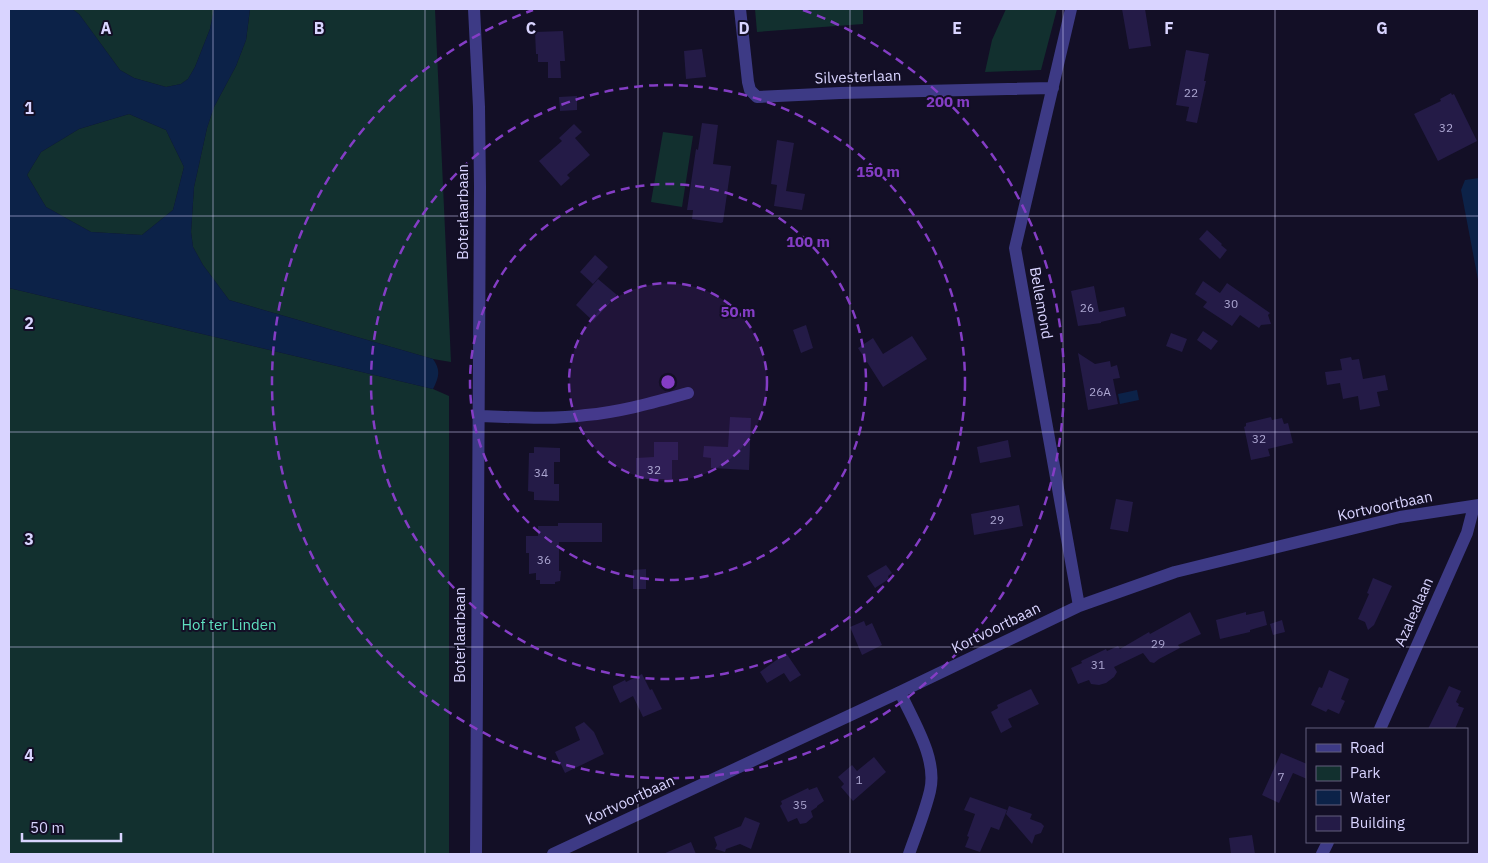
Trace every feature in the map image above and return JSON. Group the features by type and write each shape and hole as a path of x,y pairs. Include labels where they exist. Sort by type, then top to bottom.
{"street":[{"name":"Boterlaarbaan","path":"474,9 479,107 480,187 476,854"},
{"name":"Silvesterlaan","path":"740,9 748,82 750,90 757,97 1052,88"},
{"name":"Bellemond","path":"1071,9 1015,248 1079,606"},
{"path":"478,416 553,418 587,415 638,406 688,393"},
{"name":"Kortvoortbaan","path":"553,854 1079,606 1175,572 1400,517 1476,506"},
{"name":"Azalealaan","path":"1380,728 1467,533 1476,506"},
{"path":"900,692 926,748 932,774 930,790 909,854"}],"green space":[{"path":"72,9 214,9 210,29 195,67 188,79 181,84 166,87 134,78 120,70 79,14"},
{"path":"250,9 435,9 451,362 433,359 229,300 203,265 193,247 191,232 194,187 207,128 214,107 236,66 246,40"},
{"path":"755,9 863,9 863,24 757,32"},
{"path":"1006,9 1057,9 1041,70 985,72 992,40"},
{"path":"129,114 166,130 184,167 173,210 142,235 91,232 46,207 27,175 41,152 79,129"},
{"path":"663,132 693,136 682,207 651,202"},
{"name":"Hof ter Linden","path":"9,288 433,389 449,396 449,854 9,854"}],"water":[{"path":"9,9 72,9 79,14 120,70 134,78 166,87 181,84 188,79 195,67 210,29 214,9 250,9 246,40 236,66 214,107 207,128 194,187 191,232 193,247 203,265 229,300 433,359 438,370 438,377 433,389 9,288","holes":["129,114 166,130 184,167 173,210 142,235 91,232 46,207 27,175 41,152 79,129"]},
{"path":"1479,178 1479,285 1461,190 1465,180"},
{"path":"1137,390 1139,400 1120,404 1118,394"}],"building":[{"path":"1122,9 1145,9 1151,46 1129,49"},
{"path":"563,31 565,61 560,61 561,78 548,78 548,62 538,62 535,32"},
{"path":"702,49 706,77 686,79 684,51"},
{"path":"1186,50 1209,54 1204,81 1206,81 1197,123 1186,121 1189,107 1176,105"},
{"path":"1451,93 1452,95 1454,94 1477,141 1438,161 1414,114 1441,101 1440,99"},
{"path":"577,96 577,110 560,111 559,97"},
{"path":"702,123 718,125 713,164 731,166 723,222 721,223 692,219 693,210 687,210"},
{"path":"574,124 582,132 575,138 590,155 567,175 570,178 561,186 539,161 562,141 559,138"},
{"path":"777,140 794,143 786,191 805,194 802,210 774,206 777,185 771,184"},
{"path":"1207,230 1227,250 1220,259 1199,239"},
{"path":"595,255 608,267 593,284 580,272"},
{"path":"598,279 617,295 593,321 576,305"},
{"path":"1203,281 1220,293 1227,283 1270,313 1268,315 1271,324 1261,325 1259,328 1240,315 1232,326 1203,307 1207,302 1195,294"},
{"path":"1094,286 1099,312 1124,307 1126,316 1101,323 1078,326 1071,291"},
{"path":"806,325 813,348 801,353 793,330"},
{"path":"1203,331 1218,341 1211,350 1197,340"},
{"path":"1171,333 1187,339 1182,352 1166,346"},
{"path":"912,336 927,359 883,387 858,348 873,338 883,354"},
{"path":"1078,353 1095,364 1110,361 1111,367 1117,365 1120,378 1113,379 1118,404 1088,410"},
{"path":"1351,357 1352,360 1359,359 1363,379 1385,375 1388,390 1377,392 1380,406 1360,410 1358,396 1343,399 1340,383 1327,385 1325,372 1342,370 1340,359"},
{"path":"730,417 751,418 749,470 711,468 711,458 703,457 704,446 728,447"},
{"path":"1271,417 1272,420 1282,418 1284,424 1288,423 1293,443 1268,449 1270,456 1251,460 1244,427 1246,423"},
{"path":"1008,440 1011,457 980,463 977,447"},
{"path":"654,442 678,442 678,460 672,460 672,479 636,479 636,458 654,457"},
{"path":"534,447 560,448 560,462 554,462 554,484 559,484 559,501 534,500 534,492 528,491 529,453 534,453"},
{"path":"1116,499 1133,502 1128,532 1110,529"},
{"path":"1019,505 1023,526 974,535 971,514"},
{"path":"558,523 602,523 602,542 559,542 560,581 555,582 555,584 540,584 540,580 536,580 536,573 529,574 529,553 526,553 526,536 538,536 538,526 558,526"},
{"path":"886,565 892,573 888,576 889,579 875,588 867,576"},
{"path":"646,569 646,589 633,589 633,570"},
{"path":"1373,578 1392,586 1374,625 1368,630 1365,622 1358,619 1369,594 1367,593"},
{"path":"1264,611 1267,625 1250,630 1250,632 1220,639 1216,620 1246,612 1246,615"},
{"path":"1190,612 1201,634 1178,645 1180,648 1154,663 1150,662 1143,653 1114,667 1117,672 1106,683 1099,685 1091,684 1089,680 1078,684 1071,668 1082,663 1081,661 1106,649 1107,651 1118,646 1120,649"},
{"path":"1282,620 1285,632 1273,635 1270,624"},
{"path":"864,621 866,626 872,623 882,645 862,655 850,627"},
{"path":"786,653 801,675 790,682 784,673 767,683 760,672"},
{"path":"1329,670 1349,679 1341,699 1345,701 1339,714 1328,709 1326,712 1311,705 1319,687 1322,688"},
{"path":"642,674 662,709 643,717 633,696 620,703 613,688 613,686 625,680 626,682"},
{"path":"1449,686 1461,691 1456,702 1459,704 1458,706 1464,708 1455,728 1428,728"},
{"path":"1031,689 1039,704 1008,719 1012,727 1001,733 991,712 998,708 997,705"},
{"path":"584,722 594,732 604,754 565,773 555,752 580,740 575,727"},
{"path":"1281,753 1306,764 1306,779 1293,773 1279,803 1262,795"},
{"path":"874,757 886,772 853,801 841,787 844,784 838,777 852,765 857,771"},
{"path":"817,787 824,801 811,811 813,817 806,823 800,824 797,818 788,822 780,806 782,804 781,801 808,788 809,790"},
{"path":"970,797 1007,810 999,830 991,827 980,852 965,847 975,814 964,810"},
{"path":"1009,806 1032,814 1030,819 1044,826 1041,833 1035,835 1032,844 1006,814"},
{"path":"745,817 760,823 751,849 740,844 726,849 725,852 715,849 717,845 714,837 741,826"},
{"path":"1252,835 1255,854 1231,854 1229,838"},
{"path":"691,842 696,854 663,854"}]}
